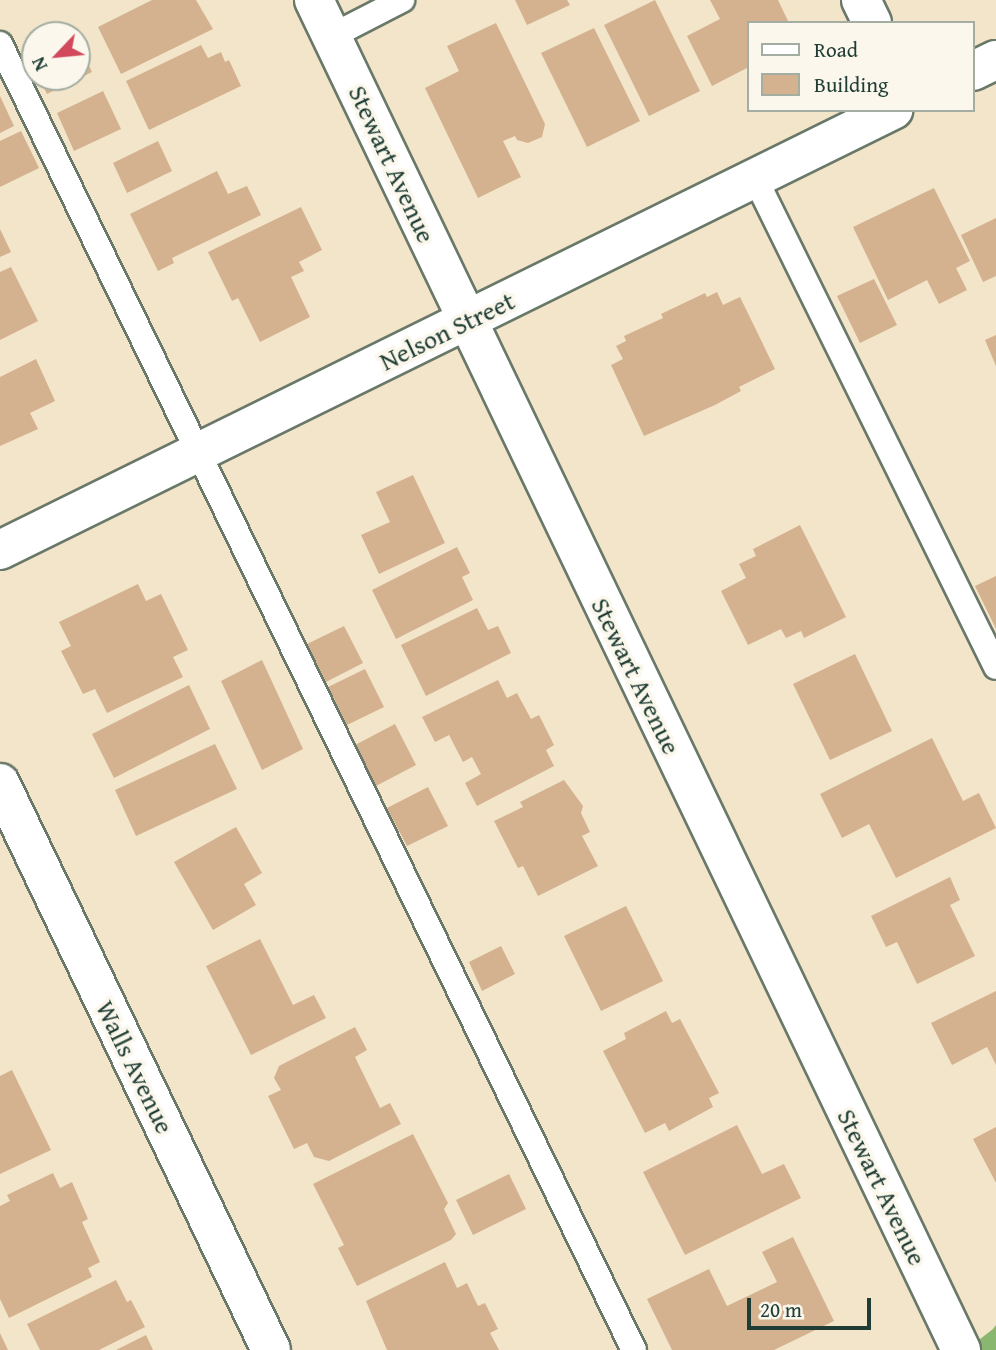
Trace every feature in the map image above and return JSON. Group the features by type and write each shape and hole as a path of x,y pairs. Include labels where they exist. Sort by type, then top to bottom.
{"street":[{"name":"Stewart Avenue","path":"314,0 961,1350"},
{"path":"861,0 871,21"},
{"path":"975,70 996,60"},
{"name":"Nelson Street","path":"0,550 889,112"},
{"name":"Walls Avenue","path":"0,783 271,1350"}],"lane":[{"path":"332,36 402,0"},
{"path":"0,44 635,1350"},
{"path":"755,178 996,667"}],"green space":[{"path":"996,1325 996,1350 966,1350 993,1329"}],"building":[{"path":"152,0 196,0 213,29 121,74 98,27"},
{"path":"515,0 567,0 570,5 527,25"},
{"path":"655,0 700,91 649,116 604,25"},
{"path":"710,0 778,0 788,21 748,21 748,68 712,86 687,36 720,19"},
{"path":"496,23 545,124 542,137 528,143 517,140 515,136 503,141 521,177 478,198 425,88 459,71 447,46"},
{"path":"594,28 640,121 587,147 541,53"},
{"path":"201,45 208,58 221,52 225,62 229,60 241,86 149,130 126,81"},
{"path":"103,91 121,129 74,151 57,113"},
{"path":"0,96 14,126 0,133"},
{"path":"21,131 39,168 0,187 0,141"},
{"path":"158,141 172,171 127,193 113,163"},
{"path":"217,171 228,194 247,186 261,215 172,258 174,263 158,271 130,214"},
{"path":"934,188 970,261 956,268 967,290 939,304 927,280 888,300 853,227"},
{"path":"301,207 322,250 299,262 304,271 291,277 310,317 260,342 238,298 232,301 208,252"},
{"path":"996,218 996,276 983,282 961,235"},
{"path":"0,229 11,252 0,257"},
{"path":"11,267 38,321 0,340 0,272"},
{"path":"874,279 897,325 860,343 837,296"},
{"path":"717,292 723,305 740,297 775,369 739,387 741,391 715,405 644,436 611,365 623,359 616,346 626,341 624,336 663,318 661,314 705,293 707,297"},
{"path":"996,335 996,366 985,340"},
{"path":"36,359 55,401 30,413 38,429 0,446 0,377"},
{"path":"413,475 445,543 379,574 361,535 390,522 376,492"},
{"path":"800,525 846,617 804,638 801,631 786,638 781,629 748,645 721,591 746,578 739,564 756,556 753,549"},
{"path":"457,547 470,573 462,577 473,600 396,639 372,590"},
{"path":"996,576 996,629 975,586"},
{"path":"138,584 146,601 161,594 188,650 173,657 183,677 107,713 95,689 83,694 61,651 71,646 59,622"},
{"path":"477,608 488,630 498,626 511,653 426,696 401,645"},
{"path":"344,626 363,663 326,682 307,644"},
{"path":"855,654 892,731 830,760 793,684"},
{"path":"262,660 303,749 262,770 221,681"},
{"path":"365,669 384,707 347,725 328,687"},
{"path":"498,680 507,698 517,693 531,719 539,715 554,745 546,750 554,766 477,806 465,783 481,774 472,757 463,762 449,735 435,742 422,717"},
{"path":"189,685 210,729 114,778 92,734"},
{"path":"395,724 416,765 376,786 355,745"},
{"path":"932,738 963,801 979,793 996,828 896,878 869,824 842,838 820,794"},
{"path":"215,744 237,789 136,836 115,790"},
{"path":"564,780 583,806 581,813 590,832 582,836 598,866 538,896 523,866 518,868 494,821 523,807 520,802"},
{"path":"428,787 448,826 407,846 387,808"},
{"path":"236,827 262,873 244,884 256,905 213,930 174,862"},
{"path":"950,877 960,900 950,905 975,956 917,984 897,942 886,947 871,916"},
{"path":"626,906 663,981 601,1011 564,936"},
{"path":"260,939 293,1005 314,995 326,1018 251,1055 206,966"},
{"path":"501,946 515,974 482,991 469,962"},
{"path":"996,991 996,1065 987,1047 952,1065 931,1023"},
{"path":"666,1011 672,1023 680,1019 719,1093 709,1098 713,1107 669,1131 665,1123 645,1133 603,1051 626,1039 624,1033"},
{"path":"355,1027 367,1050 355,1057 380,1108 390,1103 401,1124 329,1161 314,1157 307,1143 294,1149 268,1096 281,1090 274,1078 279,1066"},
{"path":"12,1070 51,1150 0,1174 0,1076"},
{"path":"737,1125 762,1174 784,1164 801,1198 685,1255 643,1172"},
{"path":"996,1127 996,1183 973,1139"},
{"path":"413,1134 448,1203 444,1209 456,1234 451,1240 357,1286 338,1248 344,1245 313,1184"},
{"path":"53,1173 60,1188 72,1182 88,1219 82,1222 100,1262 88,1268 92,1277 9,1318 0,1299 0,1206 10,1201 7,1195"},
{"path":"509,1174 526,1209 473,1235 456,1200"},
{"path":"793,1237 834,1321 774,1350 672,1350 647,1299 709,1269 727,1306 777,1282 762,1252"},
{"path":"445,1262 457,1288 467,1283 478,1306 485,1303 498,1329 490,1333 499,1350 387,1350 366,1301"},
{"path":"116,1280 127,1302 131,1300 145,1327 99,1350 40,1350 27,1324"},
{"path":"0,1333 8,1350 0,1350"},
{"path":"146,1335 153,1350 116,1350"}]}
